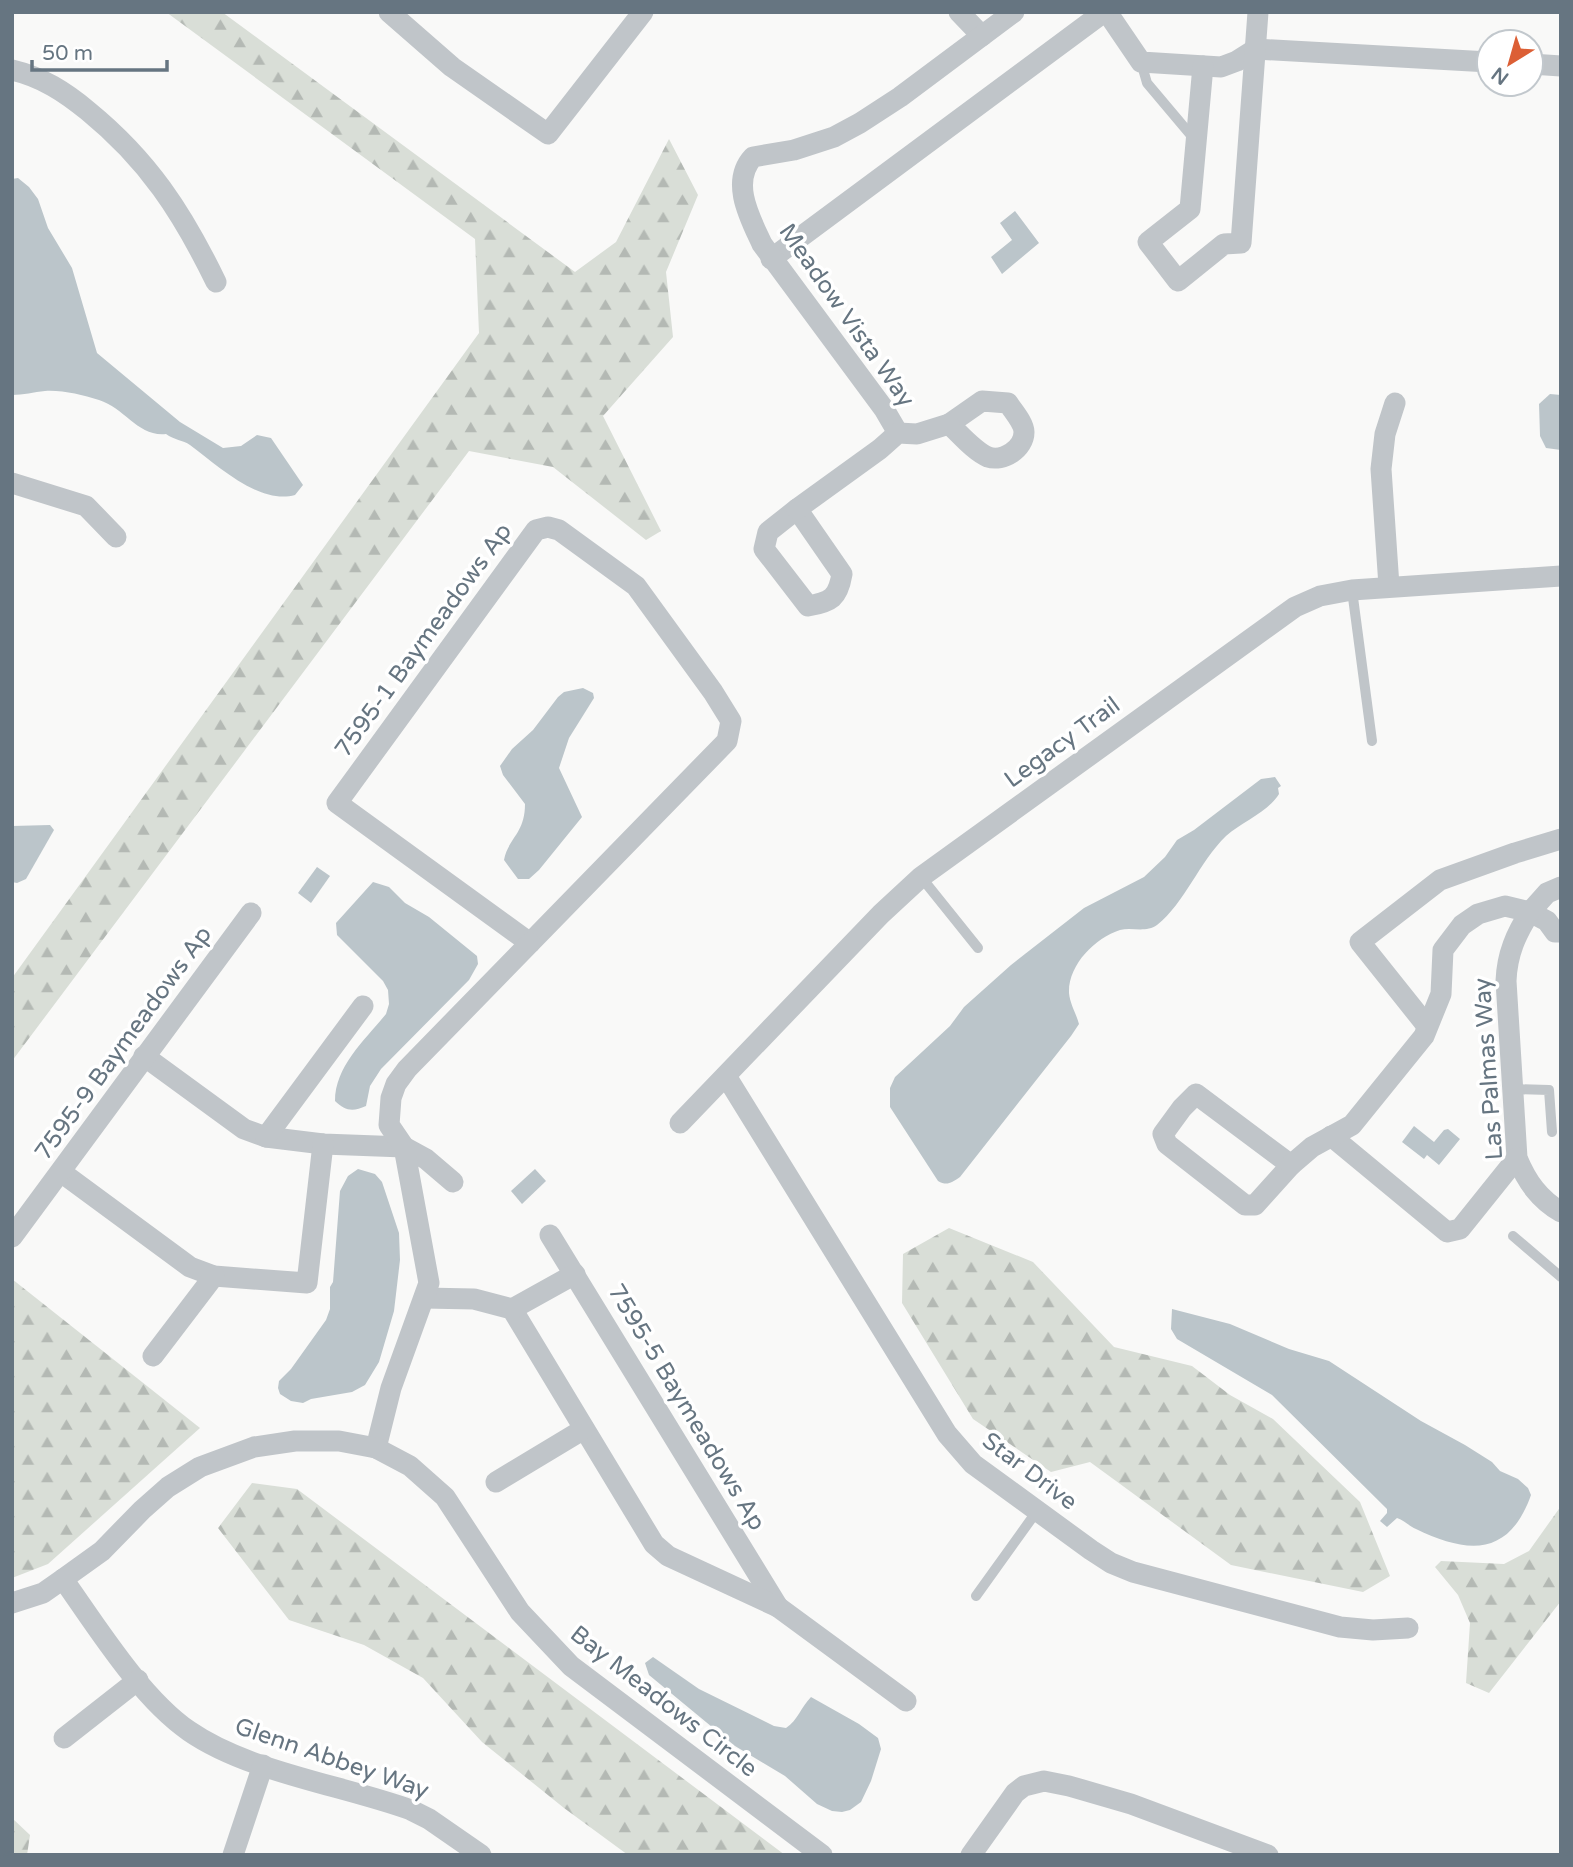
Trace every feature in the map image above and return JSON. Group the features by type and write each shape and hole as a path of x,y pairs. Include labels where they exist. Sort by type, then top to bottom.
{"street":[{"path":"389,12 453,67 548,134 643,12"},
{"path":"959,12 982,36"},
{"name":"Meadow Vista Way","path":"898,433 884,409 771,259 751,220 741,183 743,172 753,157 794,150 834,137 900,97 1014,12"},
{"path":"771,259 1105,12 1141,62 1221,66 1237,61 1256,49 1475,61"},
{"path":"1203,66 1190,209 1148,242 1178,281 1224,244 1241,243 1258,12"},
{"path":"12,70 47,82 68,95 118,136 152,173 195,238 216,282"},
{"path":"1389,586 1381,469 1385,434 1395,403"},
{"path":"797,509 898,433 917,434 949,424"},
{"path":"12,483 86,506 116,537"},
{"name":"7595-1 Baymeadows Ap","path":"548,527 559,530 636,586 713,692 731,722 727,741 530,943 337,803 536,530 548,527"},
{"name":"Legacy Trail","path":"680,1123 881,914 921,877 1295,607 1320,596 1352,590 1561,576"},
{"path":"1427,1026 1360,942 1440,880 1515,852 1561,839"},
{"name":"Las Palmas Way","path":"1561,887 1547,893 1530,912 1513,943 1507,963 1506,981 1517,1158 1525,1179 1536,1193 1561,1212"},
{"name":"Las Palmas Way","path":"1291,1165 1196,1094 1163,1134 1167,1144 1244,1205 1255,1205 1291,1165 1312,1147 1352,1125 1424,1036 1441,993 1443,950 1462,925 1478,914 1505,906 1530,912"},
{"path":"1530,912 1547,921 1555,932 1561,932"},
{"name":"7595-9 Baymeadows Ap","path":"12,1237 251,913"},
{"path":"376,1448 391,1388 429,1283 404,1147 389,1125 391,1098 396,1084 407,1069 530,943"},
{"path":"266,1138 363,1006"},
{"path":"144,1056 244,1129 266,1138 323,1144 404,1147 426,1159 453,1182"},
{"name":"Star Drive","path":"726,1076 947,1434 973,1464 1091,1550 1111,1563 1133,1572 1340,1627 1373,1630 1408,1628"},
{"path":"1331,1136 1447,1232 1460,1228 1517,1158"},
{"path":"61,1172 190,1268 214,1276 307,1283 323,1144"},
{"name":"7595-5 Baymeadows Ap","path":"550,1235 778,1607"},
{"path":"424,1298 474,1299 512,1309 575,1274"},
{"path":"152,1356 214,1276"},
{"path":"512,1309 648,1535 661,1550 668,1556 778,1607 906,1701"},
{"path":"496,1482 584,1429"},
{"name":"Bay Meadows Circle","path":"12,1603 43,1593 102,1551 168,1487 200,1467 254,1447 295,1441 339,1441 376,1448 410,1466 444,1497 520,1612 565,1661 822,1855"},
{"name":"Glenn Abbey Way","path":"63,1579 113,1650 170,1716 190,1732 221,1749 263,1765 411,1810 429,1819 456,1847 481,1855"},
{"path":"64,1738 138,1679"},
{"path":"233,1855 263,1765"},
{"path":"971,1855 1015,1793 1024,1786 1044,1781 1131,1804 1268,1855"}],"lane":[{"path":"1141,62 1147,83 1197,142"},
{"path":"1352,590 1372,741"},
{"path":"921,877 978,948"},
{"path":"1512,1089 1549,1090 1552,1132"},
{"path":"1513,1236 1561,1277"},
{"path":"975,1596 1037,1511"}],"green space":[{"path":"166,12 222,12 575,272 616,242 669,139 698,195 666,272 673,337 603,416 661,531 646,540 553,467 469,451 12,1061 12,978 479,333 475,239"},
{"path":"949,1228 1033,1262 1114,1347 1192,1366 1230,1395 1273,1419 1360,1502 1390,1576 1363,1592 1231,1565 1090,1462 1051,1472 973,1419 902,1303 903,1254"},
{"path":"12,1279 200,1428 48,1564 12,1578"},
{"path":"252,1483 297,1489 785,1855 628,1855 482,1742 423,1678 364,1645 289,1620 218,1528"},
{"path":"1561,1506 1561,1601 1489,1693 1466,1683 1470,1623 1458,1595 1435,1567 1441,1561 1504,1564 1529,1551"},
{"path":"12,1818 30,1835 27,1855 12,1855"}],"shaded area":[{"path":"18,178 38,199 48,228 72,268 97,353 180,422 223,448 241,446 257,435 271,438 303,485 295,495 281,497 253,489 187,443 166,434 147,431 99,400 59,391 12,395 12,179"},
{"path":"1015,211 1039,243 1002,274 991,257 1012,240 1000,223"},
{"path":"1550,394 1561,395 1561,450 1546,448 1540,436 1539,404"},
{"path":"583,688 593,693 594,698 569,738 559,768 582,817 539,870 529,879 518,879 504,860 522,822 525,804 503,775 500,766 558,697 564,692"},
{"path":"1275,777 1281,786 1278,788 1277,797 1216,846 1167,916 1153,927 1125,929 1111,934 1101,939 1085,954 1073,972 1069,993 1079,1024 960,1177 949,1183 938,1181 890,1107 890,1088 895,1077 950,1026 964,1007 1011,965 1084,908 1144,877 1165,857 1177,840 1261,779"},
{"path":"50,825 54,830 26,879 12,882 12,826"},
{"path":"317,867 330,876 311,903 298,893"},
{"path":"373,882 389,887 405,903 429,917 477,956 478,964 469,980 381,1069 370,1086 366,1106 349,1110 335,1101 340,1076 353,1054 386,1014 389,1004 388,990 383,981 337,935 336,923"},
{"path":"1414,1126 1434,1142 1448,1129 1460,1139 1439,1165 1427,1155 1424,1159 1402,1142"},
{"path":"358,1169 375,1174 382,1182 399,1233 400,1260 394,1311 379,1362 365,1385 352,1392 311,1399 303,1403 291,1401 280,1394 279,1381 291,1369 326,1320 333,1282 340,1191 348,1176"},
{"path":"535,1169 546,1181 522,1204 511,1191"},
{"path":"1172,1309 1230,1324 1289,1349 1329,1361 1421,1421 1492,1462 1500,1471 1518,1479 1531,1495 1522,1515 1499,1540 1485,1545 1453,1543 1416,1529 1397,1518 1387,1527 1380,1521 1387,1509 1272,1395 1177,1339 1171,1329"},
{"path":"653,1657 699,1689 774,1726 786,1728 790,1725 811,1697 859,1724 878,1738 881,1749 861,1802 842,1812 817,1804 785,1776 735,1746 649,1675 645,1663"}]}
